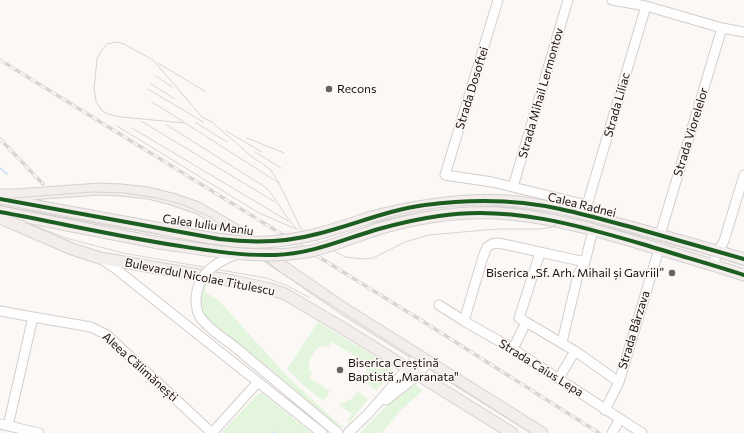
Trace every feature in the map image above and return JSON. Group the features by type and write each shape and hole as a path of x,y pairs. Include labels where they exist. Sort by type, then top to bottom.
{"main road":[{"path":"0,195 111,189 148,193 184,203 208,213 226,224 317,291 542,433"},
{"name":"Calea Iuliu Maniu","path":"0,199 218,239 247,242 265,242 316,235 368,218 411,207"},
{"name":"Calea Radnei","path":"411,207 460,201 518,202 560,209 744,259"},
{"name":"Calea Iuliu Maniu","path":"0,212 159,243 237,254 276,255 312,251 375,230 412,220"},
{"name":"Calea Radnei","path":"412,220 456,214 510,214 546,219 593,230 744,275"},
{"name":"Bulevardul Nicolae Titulescu","path":"0,218 45,238 100,258 233,281 270,289 285,294 317,312 512,433"}],"street":[{"name":"Strada Dosoftei","path":"498,0 445,175 471,178 513,187"},
{"name":"Strada Mihail Lermontov","path":"513,187 568,0"},
{"path":"612,0 646,6 722,28 744,32"},
{"name":"Strada Liliac","path":"513,187 587,205 646,6"},
{"name":"Strada Viorelelor","path":"660,235 722,28"},
{"path":"713,265 718,251 724,241 744,175"},
{"path":"562,342 578,275 585,262 593,230"},
{"path":"464,321 483,257 487,247 492,244 498,243 585,262"},
{"name":"Strada Bârzava","path":"606,410 619,382 659,249"},
{"path":"540,252 519,318 526,324 575,350 619,382"},
{"path":"237,254 216,264 208,271 200,282 196,297 198,313 204,322 338,433"},
{"path":"100,258 116,269 322,433"},
{"name":"Strada Caius Lepa","path":"439,305 559,378 642,433"},
{"name":"Aleea Călimănești","path":"0,311 91,327 107,335 212,433"},
{"path":"33,317 4,425 39,433"},
{"path":"513,349 526,324"},
{"path":"559,378 575,350"},
{"path":"413,372 419,355"},
{"path":"348,433 413,372 429,361"},
{"path":"212,433 258,382"},
{"path":"612,433 620,419"}],"green space":[{"path":"205,282 207,283 205,292 219,301 289,378 340,425 342,424 343,427 338,426 208,319 203,311 201,302"},
{"path":"318,322 389,365 391,368 391,374 376,390 362,380 367,371 367,367 365,366 366,363 332,342 329,346 319,347 314,352 309,362 312,373 309,378 330,391 324,401 304,386 287,369"},
{"path":"413,384 423,390 400,411 382,433 360,433 392,400"},
{"path":"357,391 368,399 349,423 347,420 352,414 339,405 342,402 345,403 349,399 351,400"},
{"path":"260,393 263,394 312,433 221,433"}],"waterway":[{"path":"0,168 7,174"}],"tram line":[{"path":"279,183 185,123 121,117 102,111 96,101 94,89 97,59 102,50 107,44 117,42 124,44 153,60 202,117 212,122 251,156 270,169 279,183 301,229 312,238"},
{"path":"158,63 206,92"},
{"path":"156,76 172,87"},
{"path":"151,84 175,99"},
{"path":"148,89 203,122"},
{"path":"152,102 184,122"},
{"path":"141,121 275,202"},
{"path":"195,122 227,142"},
{"path":"167,125 265,187 297,229"},
{"path":"117,126 259,213 296,229"},
{"path":"132,128 288,221"},
{"path":"226,131 262,152"},
{"path":"247,138 284,153"},
{"path":"255,152 281,168"},
{"path":"0,199 92,192 125,193 157,198 184,205 210,217 269,265 531,433"},
{"path":"0,204 201,242 245,247 281,246 302,242 382,219 450,206 493,205 520,207 586,220 678,245 744,266"},
{"path":"0,212 66,238 123,253 266,278 286,285 310,298"},
{"path":"312,238 345,257 363,259 373,258 405,242 429,235 497,229 541,229 552,227 560,222 594,227"}],"railway":[{"path":"0,60 416,317 599,433"},
{"path":"0,139 43,184"}],"cycle path":[{"path":"0,199 219,239 256,242 280,241 305,237 411,207 476,201 527,203 578,213 744,259"},
{"path":"0,212 204,250 251,255 275,255 301,252 326,246 383,228 431,217 466,213 519,215 546,219 598,231 744,275"}],"place":[{"name":"Recons","path":"329,89"},
{"name":"Biserica „Sf. Arh. Mihail și Gavriil”","path":"672,273"},
{"name":"Biserica Creștină Baptistă ,,Maranata\"","path":"340,370"}]}
